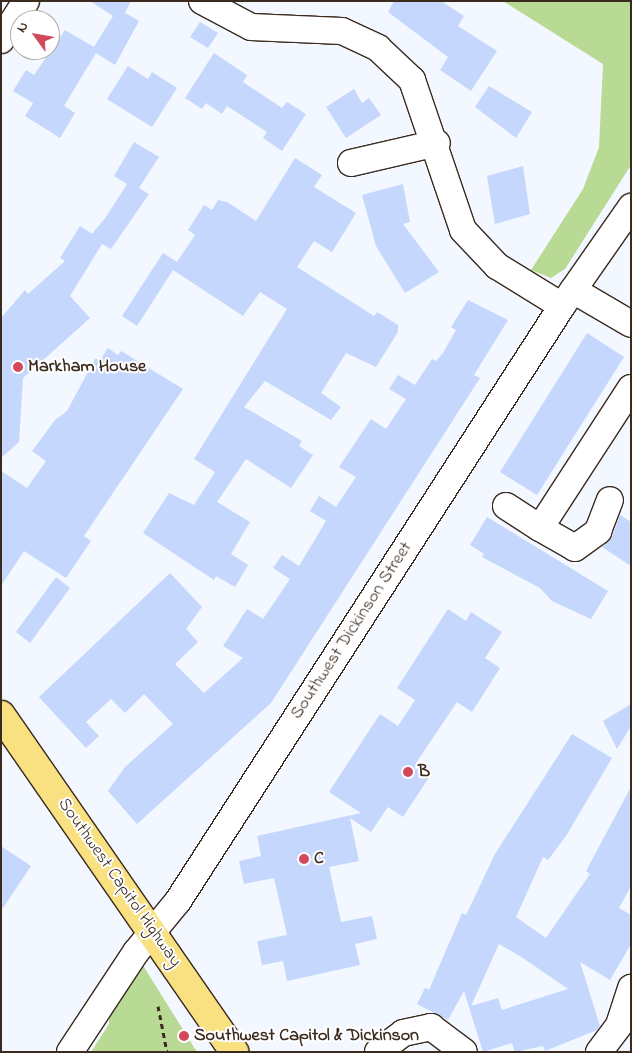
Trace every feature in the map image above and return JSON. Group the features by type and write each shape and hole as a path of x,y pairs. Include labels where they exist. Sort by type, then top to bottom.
{"main road":[{"name":"Southwest Capitol Highway","path":"1,715 154,931 234,1052"}],"street":[{"path":"1,40 26,1"},
{"path":"202,1 251,27 342,31 378,48 412,80 437,143 454,210 476,247 497,266 567,298 631,324"},
{"path":"351,163 437,143"},
{"name":"Southwest Dickinson Street","path":"70,1052 154,931 567,298 631,207"},
{"path":"540,528 631,388"},
{"path":"506,506 575,548 598,531 610,500"},
{"path":"599,1052 619,1025 631,988"},
{"path":"385,1047 416,1027 431,1027 464,1052"}],"path":[{"path":"158,1006 168,1052"}],"green space":[{"path":"503,1 631,1 631,165 565,269 551,278 531,270 583,189 599,147 603,64"},
{"path":"141,965 197,1052 91,1052 109,1024 109,1014"}],"building":[{"path":"90,1 131,1 125,13 139,21 115,65 96,53 64,106 75,113 60,138 25,116 33,103 13,91 26,70 34,75 44,60 60,60 60,37 65,30 94,47 113,16"},
{"path":"394,1 441,1 464,16 458,26 497,51 471,91 440,70 448,57 388,12"},
{"path":"200,22 218,33 208,48 190,37"},
{"path":"214,53 247,75 243,82 282,108 287,102 306,114 282,151 263,138 267,132 227,106 222,114 206,103 202,109 185,98"},
{"path":"128,66 148,79 152,72 177,88 152,127 107,99"},
{"path":"489,86 532,112 516,138 475,107"},
{"path":"354,89 362,103 369,98 381,115 346,138 326,107"},
{"name":"Markham House","path":"134,142 159,157 139,188 149,194 111,249 102,244 70,296 90,318 23,378 19,442 1,458 1,318 25,290 28,294 65,261 60,258 80,226 92,234 106,217 127,184 114,176"},
{"path":"295,158 322,175 314,187 356,213 332,252 314,241 297,267 374,316 377,312 398,325 398,332 376,367 346,353 321,393 341,407 331,420 265,381 244,407 302,441 299,446 313,455 291,488 246,459 217,502 250,522 231,554 248,565 235,587 216,576 214,580 143,533 169,493 194,505 215,472 194,459 287,309 260,292 243,316 173,270 137,326 122,316 163,253 177,262 195,235 188,230 204,205 212,210 218,200 227,202 256,221"},
{"path":"523,166 530,214 495,224 487,176"},
{"path":"403,184 410,222 403,224 439,272 405,293 376,246 362,195"},
{"path":"468,300 508,320 474,375 480,378 271,703 137,824 108,791 125,767 173,724 144,694 125,713 111,699 86,722 99,736 86,748 39,697 170,573 202,607 186,629 198,642 175,664 204,693 243,658 223,646 247,609 263,619 290,579 273,568 282,555 299,566 326,521 310,511 319,496 336,507 356,477 339,467 371,419 386,429 406,399 389,389 398,375 415,385 432,359 436,361 443,353 456,330 451,327"},
{"path":"587,333 624,357 537,495 500,472"},
{"path":"108,348 118,355 121,351 183,389 84,536 91,541 66,578 24,551 1,586 1,471 27,488 46,461 32,451 55,420 67,411 95,359 101,359"},
{"path":"620,515 631,522 631,566 602,547 612,537"},
{"path":"487,517 608,591 591,619 552,601 540,588 482,557 484,554 470,545"},
{"path":"56,577 70,588 30,643 16,632"},
{"path":"448,609 466,621 471,612 502,632 485,658 500,668 472,712 457,702 416,763 432,773 403,817 388,807 371,832 350,818 359,861 329,867 341,922 372,916 377,939 355,944 360,965 287,981 283,961 262,965 257,941 287,935 274,878 244,884 239,861 261,856 257,836 361,813 329,792 380,714 398,726 415,700 397,688"},
{"path":"631,704 631,726 617,749 603,721"},
{"path":"572,734 612,758 566,836 548,860 543,857 516,917 546,938 590,874 586,871 631,787 631,886 619,908 631,915 631,944 610,980 580,962 600,1026 597,1030 545,1051 543,1046 515,1052 512,1043 483,1052 464,991 448,1020 417,1004 425,988 429,990 462,913 466,915 495,854","holes":["499,944 568,989 502,1010 498,998 471,1006"]},
{"path":"1,846 31,866 1,911"}],"place":[{"name":"Markham House","path":"18,367"},
{"name":"B","path":"408,772"},
{"name":"C","path":"304,859"},
{"name":"Southwest Capitol & Dickinson","path":"184,1036"}]}
